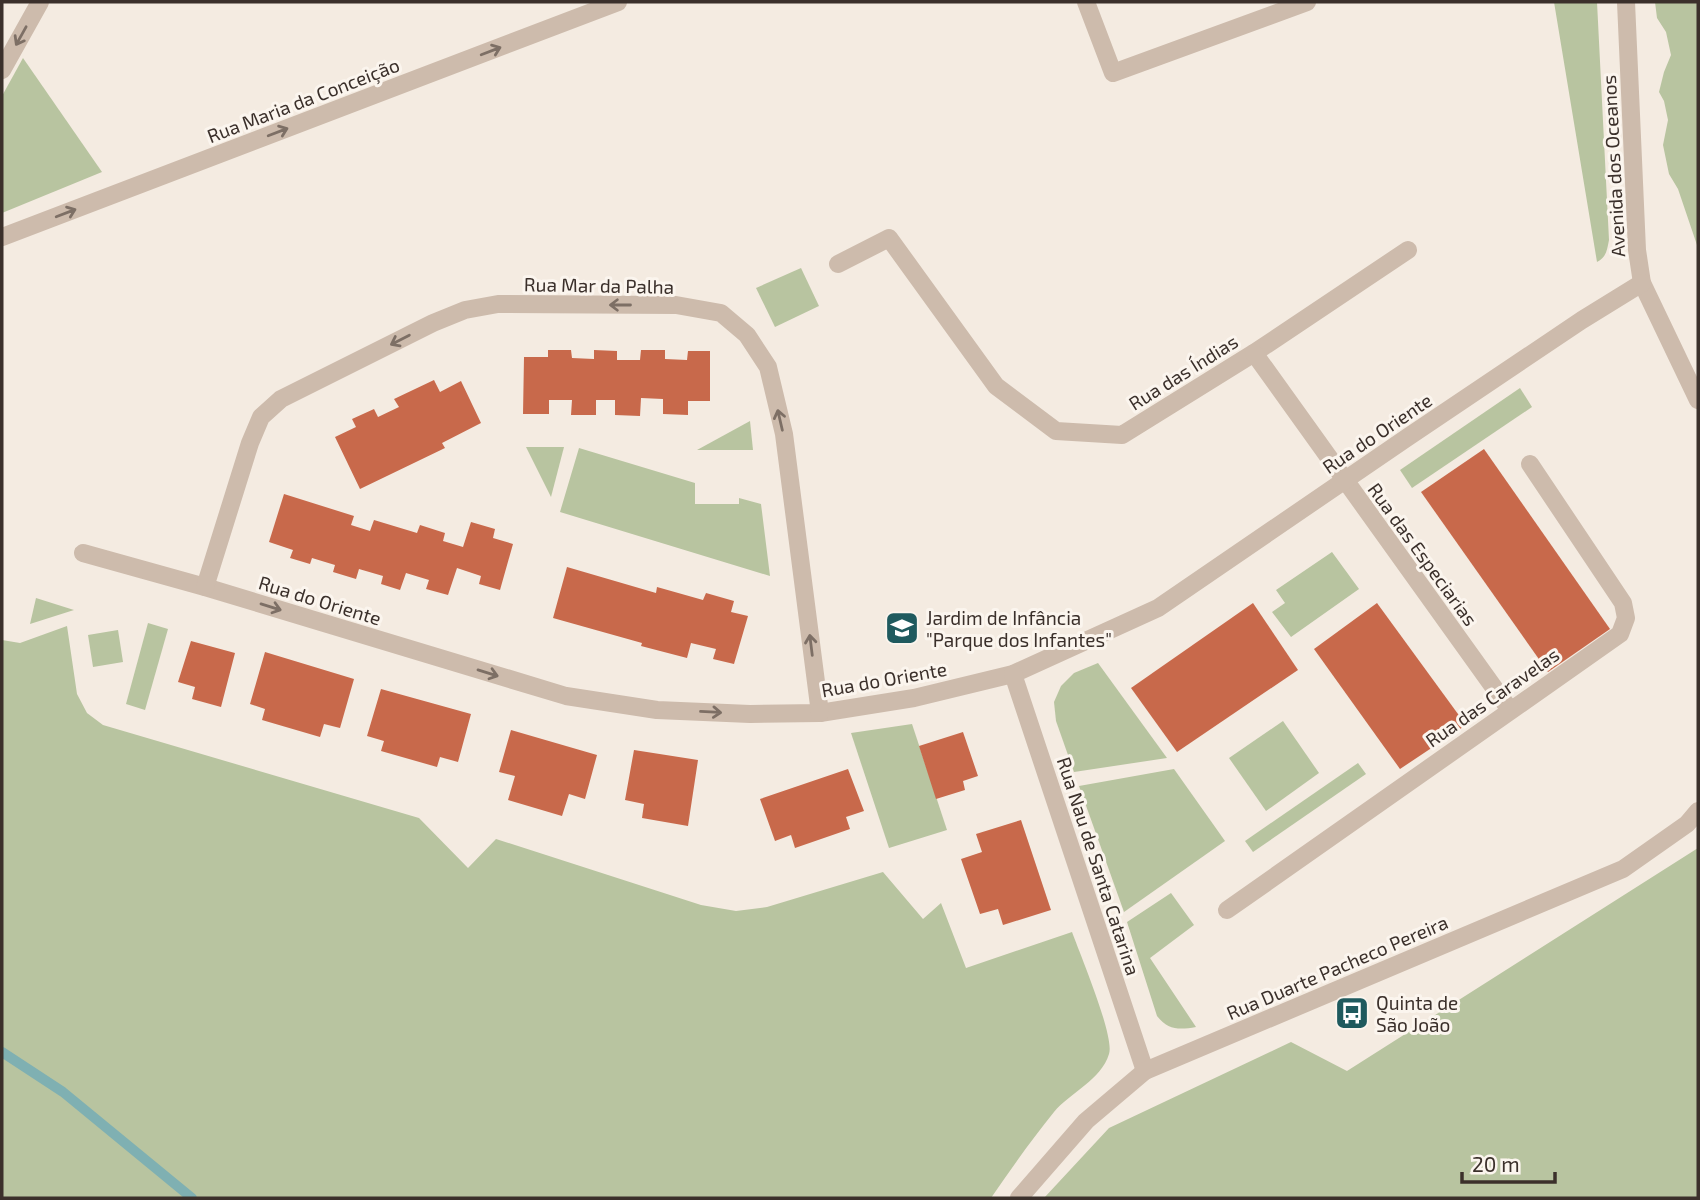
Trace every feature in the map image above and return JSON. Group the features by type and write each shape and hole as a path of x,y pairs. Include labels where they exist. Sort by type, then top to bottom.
{"street":[{"path":"2,70 40,2"},
{"name":"Rua Maria da Conceição","path":"2,237 618,2"},
{"path":"1086,2 1112,73 1307,2"},
{"name":"Avenida dos Oceanos","path":"1626,2 1636,250 1642,283 1698,400"},
{"name":"Rua das Índias","path":"838,264 890,238 996,386 1056,431 1122,435 1254,353 1408,250"},
{"name":"Rua do Oriente","path":"83,553 566,696 657,710 750,714 820,713 914,698 1013,674 1158,608 1571,327 1642,283"},
{"name":"Rua Mar da Palha","path":"205,587 250,443 261,417 281,399 433,323 465,310 498,304 676,305 721,313 747,335 768,368 784,434 820,713"},
{"name":"Rua das Especiarias","path":"1254,353 1510,710"},
{"name":"Rua das Caravelas","path":"1227,910 1620,634 1626,618 1623,603 1530,464"},
{"name":"Rua Nau de Santa Catarina","path":"1013,674 1144,1071"},
{"name":"Rua Duarte Pacheco Pereira","path":"1019,1198 1086,1121 1144,1071 1623,869 1687,824 1698,811"}],"green space":[{"path":"1554,2 1597,2 1609,240 1605,255 1597,262"},
{"path":"1655,2 1698,2 1698,248 1678,189 1669,174 1663,145 1668,120 1659,92 1671,55 1666,32 1657,18"},
{"path":"23,58 102,172 2,213 2,96"},
{"path":"801,268 819,306 775,327 756,288"},
{"path":"1520,388 1532,407 1412,488 1400,470"},
{"path":"750,421 753,450 697,450"},
{"path":"526,447 564,447 551,497"},
{"path":"579,448 695,483 695,504 739,504 739,498 761,504 770,576 560,512"},
{"path":"1332,552 1359,589 1291,637 1272,612 1285,603 1276,590"},
{"path":"36,598 74,610 30,624"},
{"path":"148,623 168,629 145,710 126,704"},
{"path":"67,626 77,694 87,713 103,725 419,818 468,868 496,839 701,905 736,911 767,907 883,872 923,919 941,903 966,968 1072,932 1102,1014 1109,1054 1093,1079 1054,1112 991,1198 2,1198 2,640 20,643"},
{"path":"118,630 123,662 93,667 88,635"},
{"path":"1098,663 1167,758 1074,772 1056,721 1054,702 1061,686 1074,673"},
{"path":"1283,721 1319,773 1266,811 1229,758"},
{"path":"912,724 947,830 889,848 851,733"},
{"path":"1358,763 1366,774 1253,852 1245,841"},
{"path":"1174,769 1225,841 1124,912 1079,786"},
{"path":"1698,848 1698,1198 1044,1198 1109,1128 1291,1042 1347,1071"},
{"path":"1171,893 1194,925 1150,958 1196,1027 1184,1029 1165,1024 1157,1016 1127,922"}],"building":[{"path":"548,350 571,350 572,358 594,359 594,350 617,351 617,360 640,360 641,350 665,350 665,359 687,360 688,351 710,351 710,401 688,401 688,415 663,414 663,399 641,398 640,416 615,415 615,400 596,400 596,415 571,415 572,400 549,400 549,414 523,414 524,357 548,357"},
{"path":"434,380 440,392 461,381 481,423 442,443 445,448 360,489 335,437 356,427 352,419 374,409 378,417 399,407 394,399"},
{"path":"1484,449 1610,629 1548,672 1421,492"},
{"path":"284,494 354,516 351,525 370,531 374,520 417,533 420,525 445,533 443,541 463,547 471,522 495,529 493,538 513,544 500,590 479,584 481,576 457,568 448,595 426,589 429,580 406,573 400,590 381,584 383,576 359,569 356,579 333,572 335,565 312,558 310,564 290,558 293,550 269,542"},
{"path":"567,567 656,593 657,587 703,600 706,593 734,601 731,612 748,616 734,664 713,659 716,649 691,643 687,658 553,618"},
{"path":"1253,603 1298,670 1177,752 1131,688"},
{"path":"1377,603 1466,725 1400,769 1314,649"},
{"path":"191,641 235,653 221,707 192,699 195,687 178,682"},
{"path":"265,652 354,679 340,728 324,724 320,737 262,720 265,709 250,704"},
{"path":"381,689 471,714 458,762 440,757 437,767 381,751 384,741 367,736"},
{"path":"511,730 597,755 585,799 569,794 562,816 508,800 515,776 499,772"},
{"path":"963,732 978,776 963,781 965,790 936,799 919,746"},
{"path":"634,750 698,760 688,826 642,818 644,804 625,800"},
{"path":"848,769 864,811 846,817 850,829 795,848 791,835 775,841 760,799"},
{"path":"1021,820 1051,910 1003,925 998,909 980,914 961,859 982,852 976,834"}],"waterway":[{"path":"2,1052 63,1092 192,1198"}],"place":[{"name":"Jardim de Infância \"Parque dos Infantes\"","path":"902,628"},
{"name":"Quinta de São João","path":"1352,1013"}]}
